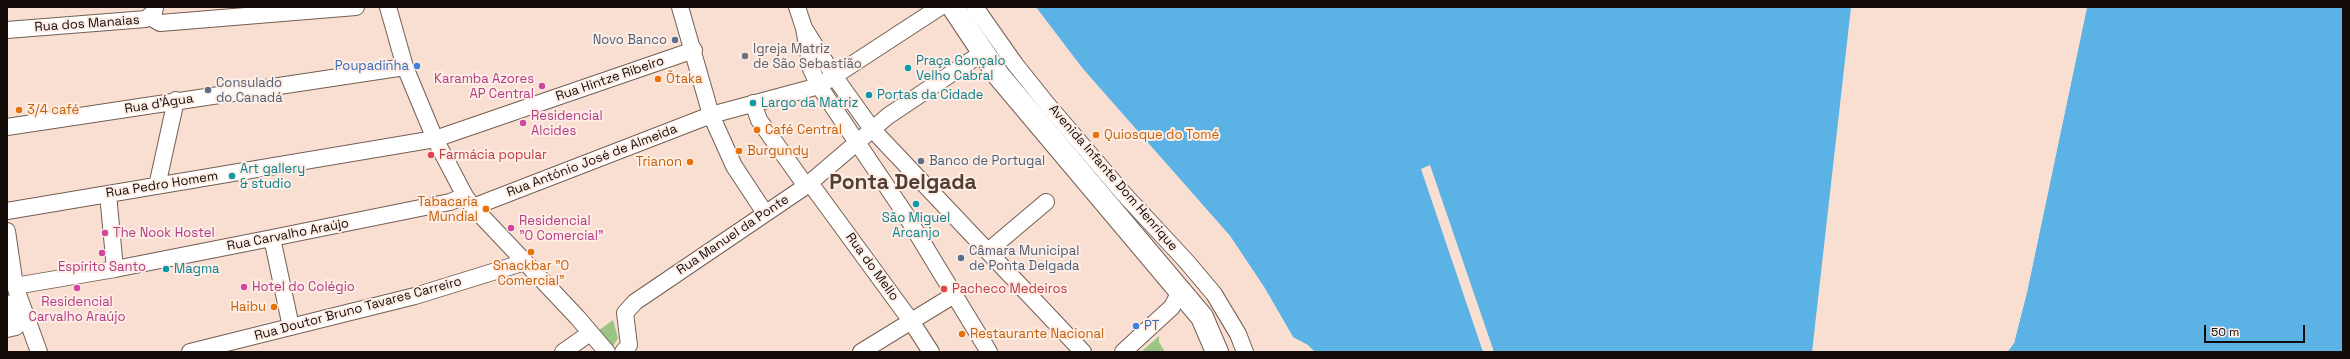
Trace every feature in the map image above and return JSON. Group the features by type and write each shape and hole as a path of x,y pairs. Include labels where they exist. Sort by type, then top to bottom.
{"main road":[{"name":"Avenida Infante Dom Henrique","path":"953,7 999,76 1202,317 1217,352"}],"street":[{"name":"Rua dos Manaias","path":"7,30 138,20 152,12 160,23 356,7"},
{"path":"388,7 405,67 435,139 469,202 607,352"},
{"path":"680,7 694,50 711,115 734,166 766,213"},
{"path":"797,7 804,28 811,69 819,86 906,212 913,228 989,352"},
{"path":"711,115 819,86 940,7"},
{"name":"Avenida Infante Dom Henrique","path":"975,7 1015,64 1047,104 1123,193 1187,262 1214,294 1238,334 1245,352"},
{"path":"804,28 834,76 872,129 1084,352"},
{"name":"Rua Hintze Ribeiro","path":"435,139 694,50"},
{"path":"872,129 982,52"},
{"name":"Rua d'Água","path":"7,126 405,67"},
{"path":"157,186 176,100"},
{"name":"Rua do Mello","path":"753,103 759,120 912,321 931,352"},
{"name":"Rua António José de Almeida","path":"469,202 711,115"},
{"name":"Rua Manuel da Ponte","path":"623,352 629,345 625,313 635,302 808,184 872,129"},
{"name":"Rua Pedro Homem","path":"7,211 435,139"},
{"path":"108,194 115,269"},
{"name":"Rua Carvalho Araújo","path":"15,286 115,269 450,202 469,202"},
{"path":"988,251 1046,202"},
{"path":"7,232 15,286 38,352"},
{"path":"272,238 292,327"},
{"name":"Rua Doutor Bruno Tavares Carreiro","path":"190,352 415,296 525,262"},
{"path":"7,272 16,327 7,329"},
{"path":"1123,352 1172,307 1180,292"},
{"path":"861,352 954,295"},
{"path":"7,337 30,332"},
{"path":"562,352 590,333"}],"green space":[{"path":"613,320 618,338 612,348 598,331"},
{"path":"1159,336 1159,342 1165,352 1141,352"}],"water":[{"path":"1036,7 1851,7 1812,352 1494,352 1430,165 1421,169 1483,352 1315,352 1308,345 1293,337 1264,287 1230,236 1083,69"},
{"path":"2087,7 2343,7 2343,352 2002,352 2008,351 2014,343 2027,292"}],"pier":[{"path":"1034,7 1083,69 1230,236 1264,287 1293,337 1290,337 1262,288 1229,238 1082,70"},
{"path":"2085,7 2087,7 2027,292 2014,343 2008,351 2000,352 2007,349 2012,342 2025,292"}],"place":[{"name":"Novo Banco","path":"675,40"},
{"name":"Igreja Matriz de São Sebastião","path":"745,56"},
{"name":"Poupadinha","path":"417,66"},
{"name":"Praça Gonçalo Velho Cabral","path":"908,68"},
{"name":"Õtaka","path":"658,79"},
{"name":"Karamba Azores AP Central","path":"542,86"},
{"name":"Consulado do Canadá","path":"208,90"},
{"name":"Portas da Cidade","path":"869,95"},
{"name":"Largo da Matriz","path":"753,103"},
{"name":"3/4 café","path":"19,110"},
{"name":"Residencial Alcides","path":"523,123"},
{"name":"Café Central","path":"757,130"},
{"name":"Quiosque do Tomé","path":"1096,135"},
{"name":"Burgundy","path":"739,151"},
{"name":"Farmácia popular","path":"431,155"},
{"name":"Banco de Portugal","path":"921,161"},
{"name":"Trianon","path":"690,162"},
{"name":"Art gallery & studio","path":"232,176"},
{"name":"São Miguel Arcanjo","path":"916,204"},
{"name":"Tabacaria Mundial","path":"486,209"},
{"name":"Residencial \"O Comercial\"","path":"511,228"},
{"name":"The Nook Hostel","path":"105,233"},
{"name":"Snackbar \"O Comercial\"","path":"531,252"},
{"name":"Espírito Santo","path":"102,253"},
{"name":"Câmara Municipal de Ponta Delgada","path":"961,258"},
{"name":"Magma","path":"166,269"},
{"name":"Hotel do Colégio","path":"244,287"},
{"name":"Residencial Carvalho Araújo","path":"77,288"},
{"name":"Pacheco Medeiros","path":"944,289"},
{"name":"Haibu","path":"274,307"},
{"name":"PT","path":"1136,326"},
{"name":"Restaurante Nacional","path":"962,334"}],"district":[{"name":"Ponta Delgada","path":"903,183"}]}
